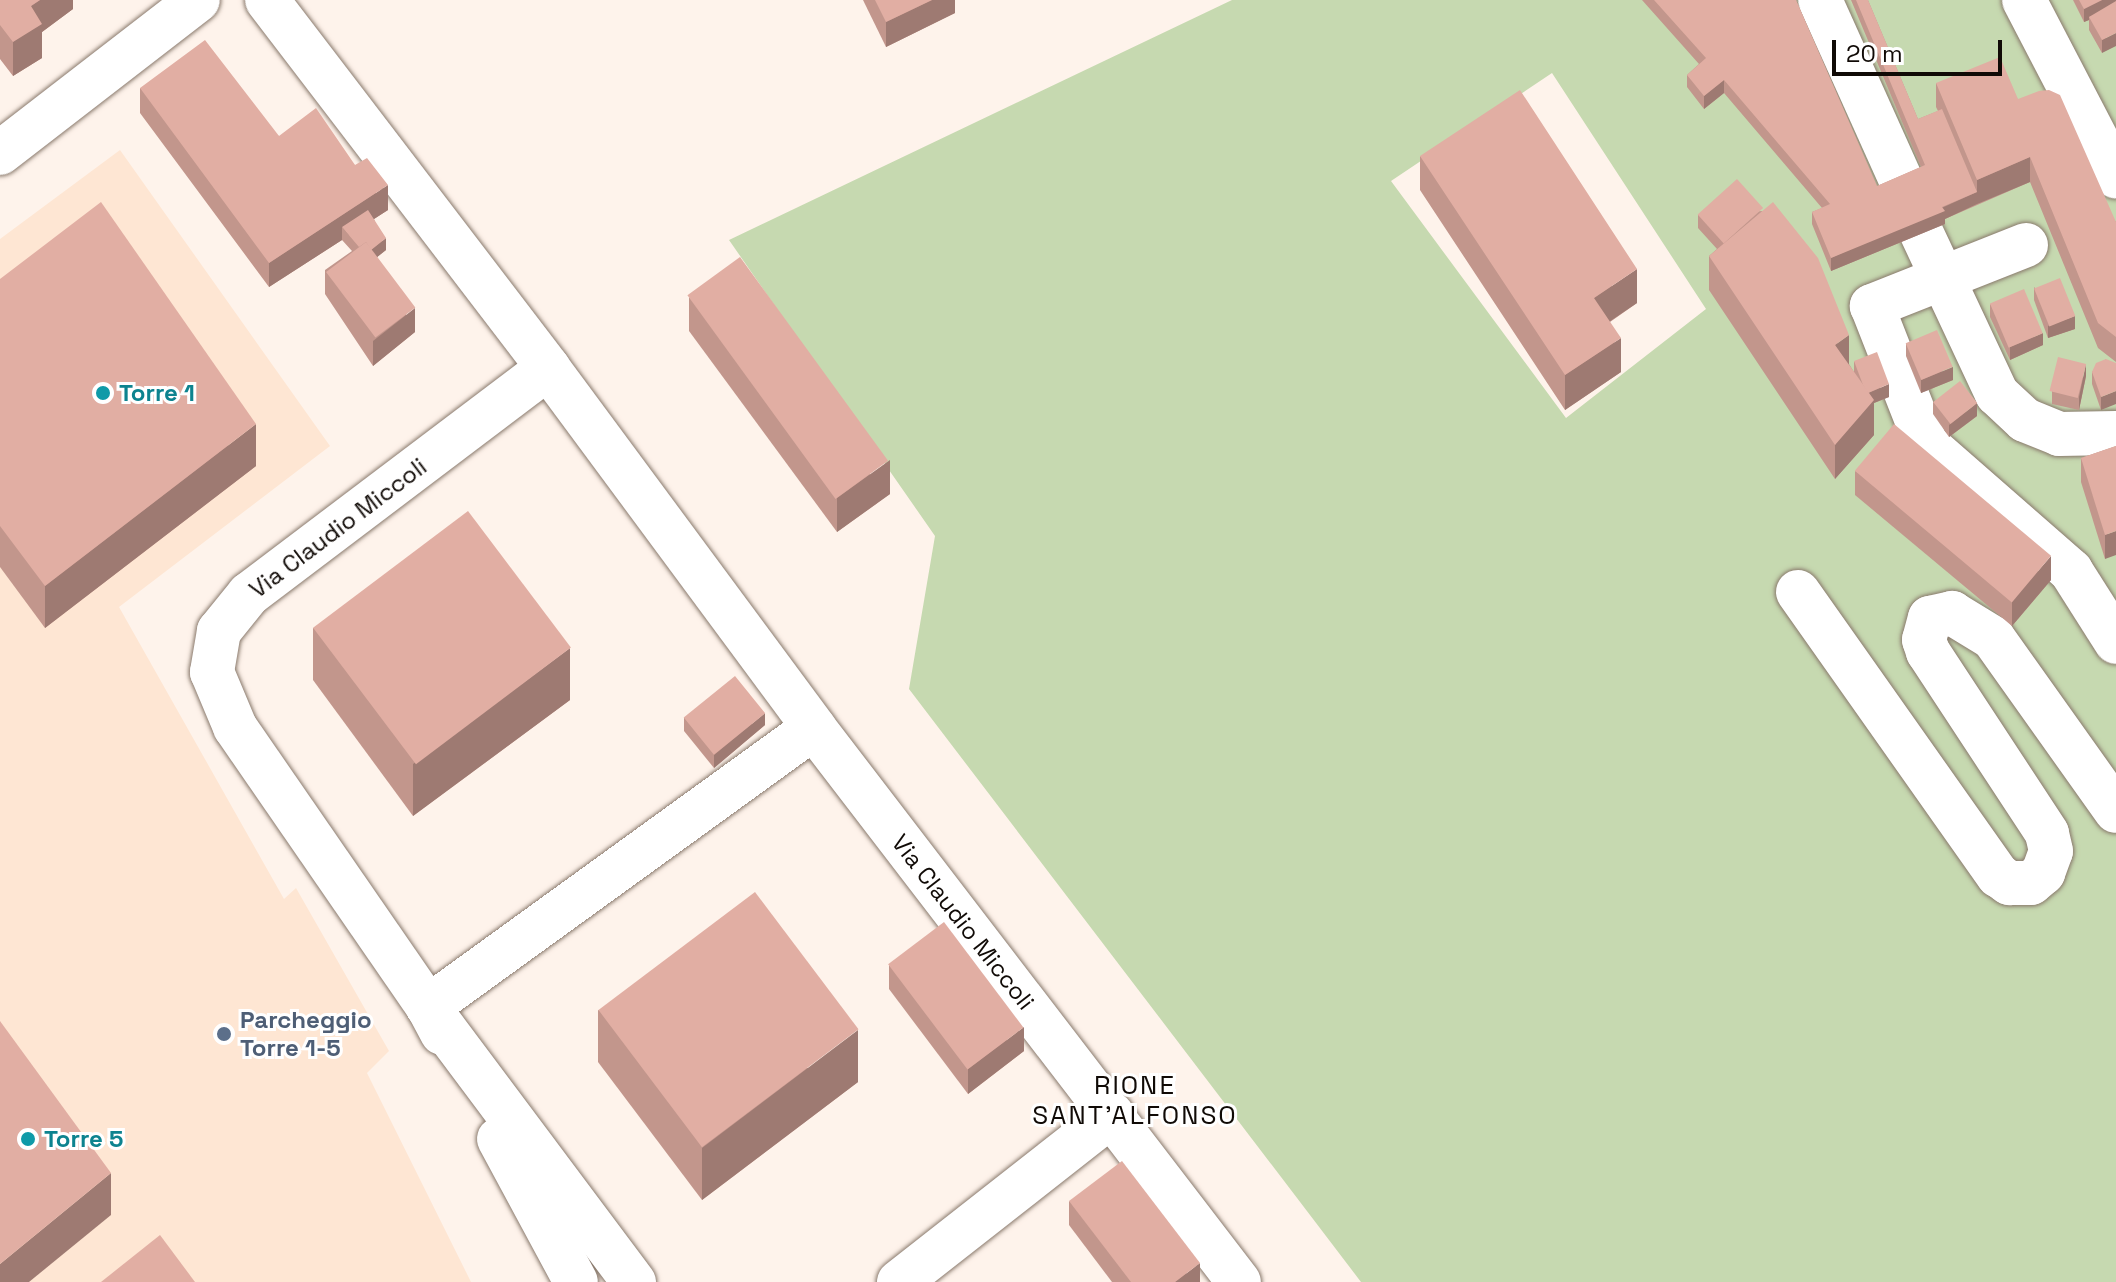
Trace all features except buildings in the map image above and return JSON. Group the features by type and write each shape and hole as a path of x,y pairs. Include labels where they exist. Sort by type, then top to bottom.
{"street":[{"path":"0,153 198,0"},
{"name":"Via Claudio Miccoli","path":"267,0 548,368 814,728 1239,1282"},
{"path":"1820,0 1904,187"},
{"path":"2024,0 2116,177"},
{"path":"1922,234 1997,394 2025,420 2059,434 2116,433"},
{"path":"2026,245 1872,306 1926,444 2071,571 2116,642"},
{"name":"Via Claudio Miccoli","path":"548,368 249,594 219,631 212,672 235,727 428,1007 634,1282"},
{"path":"1798,592 1998,875 2009,883 2031,883 2043,873 2051,851 2047,833 1928,652 1924,640 1930,618 1952,613 1993,638 2116,811"},
{"path":"428,1007 814,728"},
{"name":"Via Claudio Miccoli","path":"428,1007 576,1282"},
{"path":"899,1282 1112,1115"}],"shaded area":[{"path":"120,150 330,446 119,607 284,899 296,888 389,1051 367,1073 471,1282 0,1282 0,239"}],"green space":[{"path":"1232,0 2116,0 2116,1282 1361,1282 909,689 935,536 729,240","holes":["1552,73 1706,309 1566,418 1391,181"]}],"place":[{"name":"Torre 1","path":"103,393"},
{"name":"Parcheggio Torre 1-5","path":"224,1034"},
{"name":"Torre 5","path":"28,1139"}],"district":[{"name":"RIONE SANT'ALFONSO","path":"1135,1101"}]}
